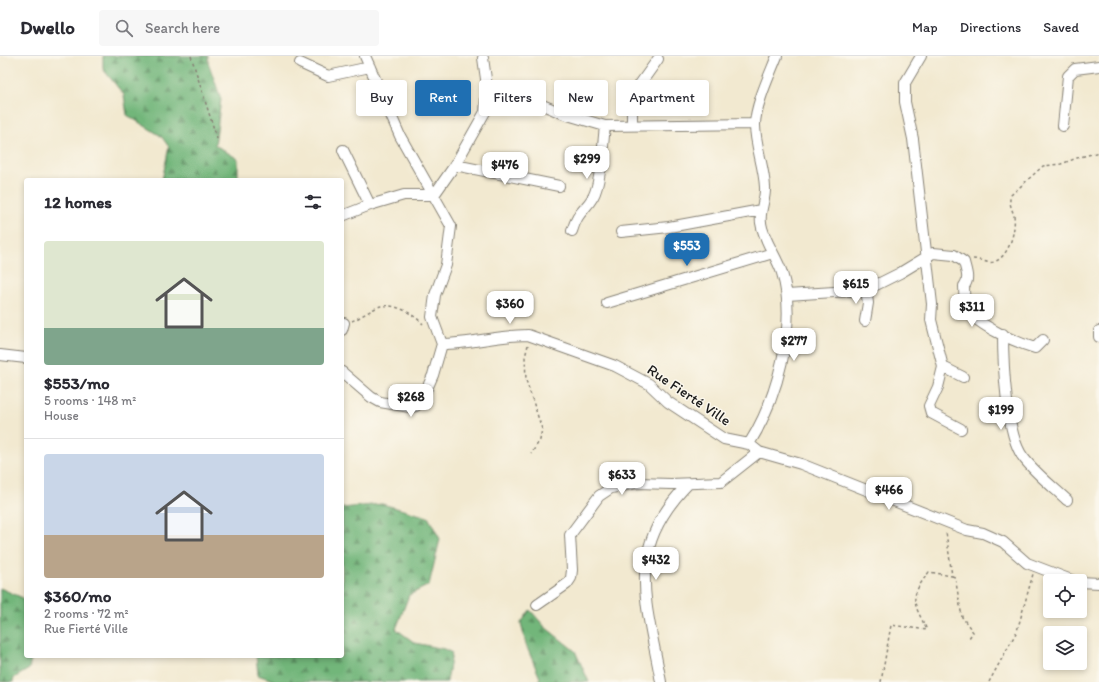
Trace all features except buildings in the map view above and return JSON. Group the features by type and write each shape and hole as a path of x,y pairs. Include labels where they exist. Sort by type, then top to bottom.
{"street":[{"path":"344,374 371,397 380,402 416,406 422,400 433,375 442,344 432,317 434,295 446,265 451,226 400,136 365,56"},
{"path":"777,56 762,95 755,124 766,189 761,210 761,224 782,272 787,295 783,358 776,384 758,430 749,444 759,452 800,464 967,530 983,533 1003,542 1027,563 1057,574"},
{"path":"921,56 905,83 905,102 913,139 927,256 932,304 931,320 943,367 938,387 929,406 930,413 961,429"},
{"path":"434,195 455,164 485,112 487,86 483,58"},
{"path":"632,125 632,102 638,87 658,59"},
{"path":"300,63 328,76 370,67"},
{"path":"1063,126 1068,76 1075,69 1099,66"},
{"path":"546,106 564,114 605,126 755,124"},
{"path":"572,231 576,217 594,196 605,126"},
{"path":"343,150 370,205"},
{"path":"455,164 559,186"},
{"path":"344,215 370,205 404,195 434,195"},
{"path":"621,232 669,227 761,210"},
{"path":"787,295 866,290 900,273 933,252 954,255 964,262 968,275 967,282 964,286 968,310 990,328 1035,348 1043,340"},
{"path":"607,302 773,253"},
{"path":"865,321 868,303 866,290"},
{"path":"1099,331 1099,337"},
{"path":"1003,334 1003,368 1013,433 1022,456 1067,500"},
{"path":"442,344 459,344 516,335 528,335"},
{"name":"Rue Fierté Ville","path":"528,335 615,366 649,384 668,402 724,438 749,444"},
{"path":"0,355 24,358"},
{"path":"943,367 963,377"},
{"path":"537,605 568,584 572,570 570,534 605,491 637,483 688,484 721,482 759,452"},
{"path":"661,682 646,603 645,577 647,556 652,536 657,525 679,493 688,484"},
{"path":"1087,582 1099,583"}],"path":[{"path":"191,56 218,142"},
{"path":"964,262 974,258 988,262 995,262 1002,256 1015,227 1014,214 1009,200 1011,195 1043,166 1061,164 1099,152"},
{"path":"344,326 380,306 397,307 416,316 425,325"},
{"path":"528,335 529,340 525,358 526,380 542,429 540,440 531,454"},
{"path":"944,520 952,576 955,577 962,617 973,632 969,638"},
{"path":"989,682 1017,630 1036,565"},
{"path":"881,682 891,625 926,630 915,605 916,590 929,572 952,576"}],"green space":[{"path":"103,56 208,56 208,62 221,99 215,145 238,159 238,178 162,178 169,147 161,136 127,115 124,95 103,69"},
{"path":"382,504 428,517 440,539 429,585 409,595 396,629 415,643 444,649 452,653 447,682 278,682 258,675 256,658 344,658 344,508"},
{"path":"0,588 23,598 24,658 32,658 29,669 14,678 13,682 0,682"},
{"path":"530,610 545,627 575,651 589,682 537,682 540,678 526,645 521,623"}]}
